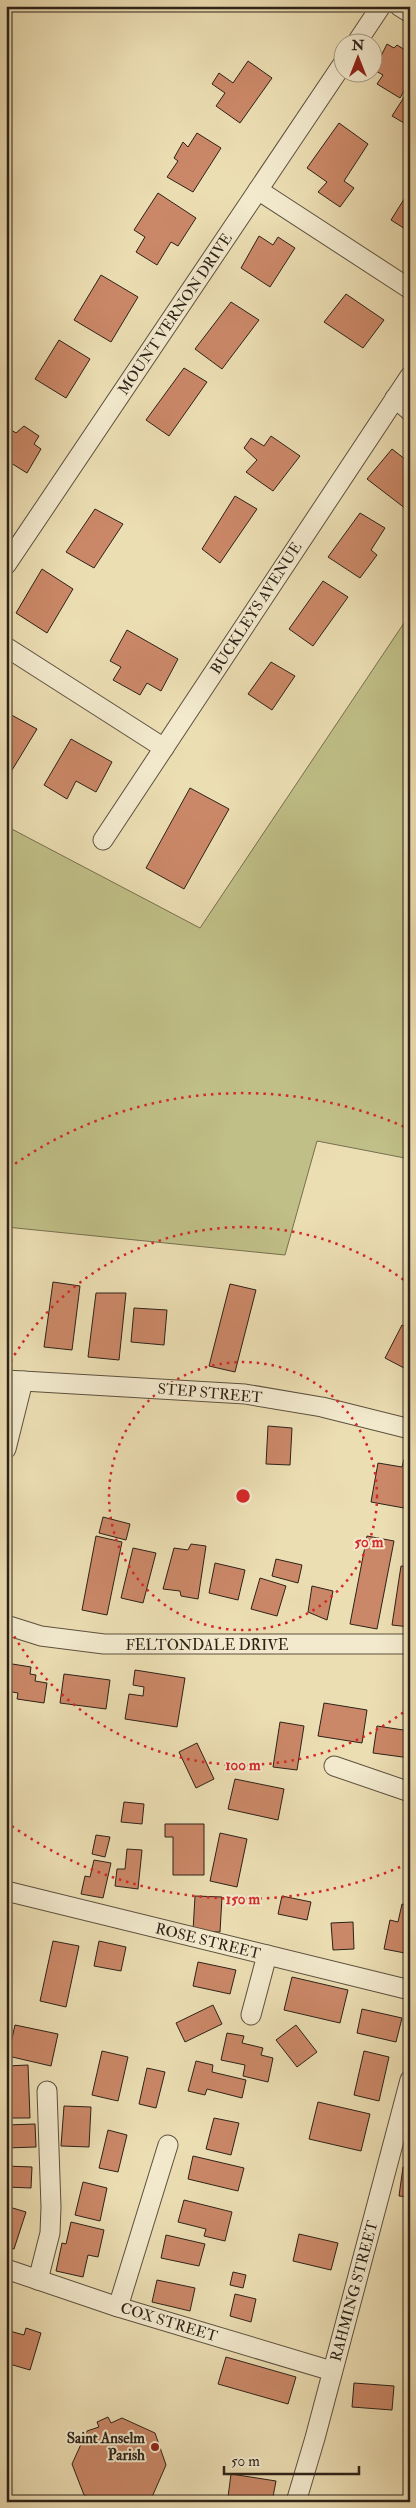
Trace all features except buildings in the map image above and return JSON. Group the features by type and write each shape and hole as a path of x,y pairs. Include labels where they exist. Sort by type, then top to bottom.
{"street":[{"path":"364,32 381,6"},
{"path":"399,6 410,13"},
{"name":"MOUNT VERNON DRIVE","path":"6,565 334,77"},
{"path":"258,190 410,290"},
{"name":"BUCKLEYS AVENUE","path":"103,840 410,376"},
{"path":"396,398 410,411"},
{"path":"6,647 164,748"},
{"path":"6,1449 14,1380"},
{"name":"STEP STREET","path":"14,1380 245,1394 322,1407 410,1429"},
{"name":"FELTONDALE DRIVE","path":"6,1625 41,1636 104,1644 410,1644"},
{"path":"334,1766 410,1792"},
{"name":"ROSE STREET","path":"6,1891 410,1990"},
{"path":"251,2015 267,1955"},
{"name":"RAHMING STREET","path":"296,2502 410,2080"},
{"path":"38,2280 50,2232 52,2208 47,2091"},
{"path":"118,2307 168,2145"},
{"name":"COX STREET","path":"6,2269 118,2307 332,2371"}],"shaded area":[{"path":"410,614 410,1159 317,1141 285,1255 6,1227 6,826 200,928"}],"place":[{"name":"Saint Anselm Parish","path":"155,2447"}]}
